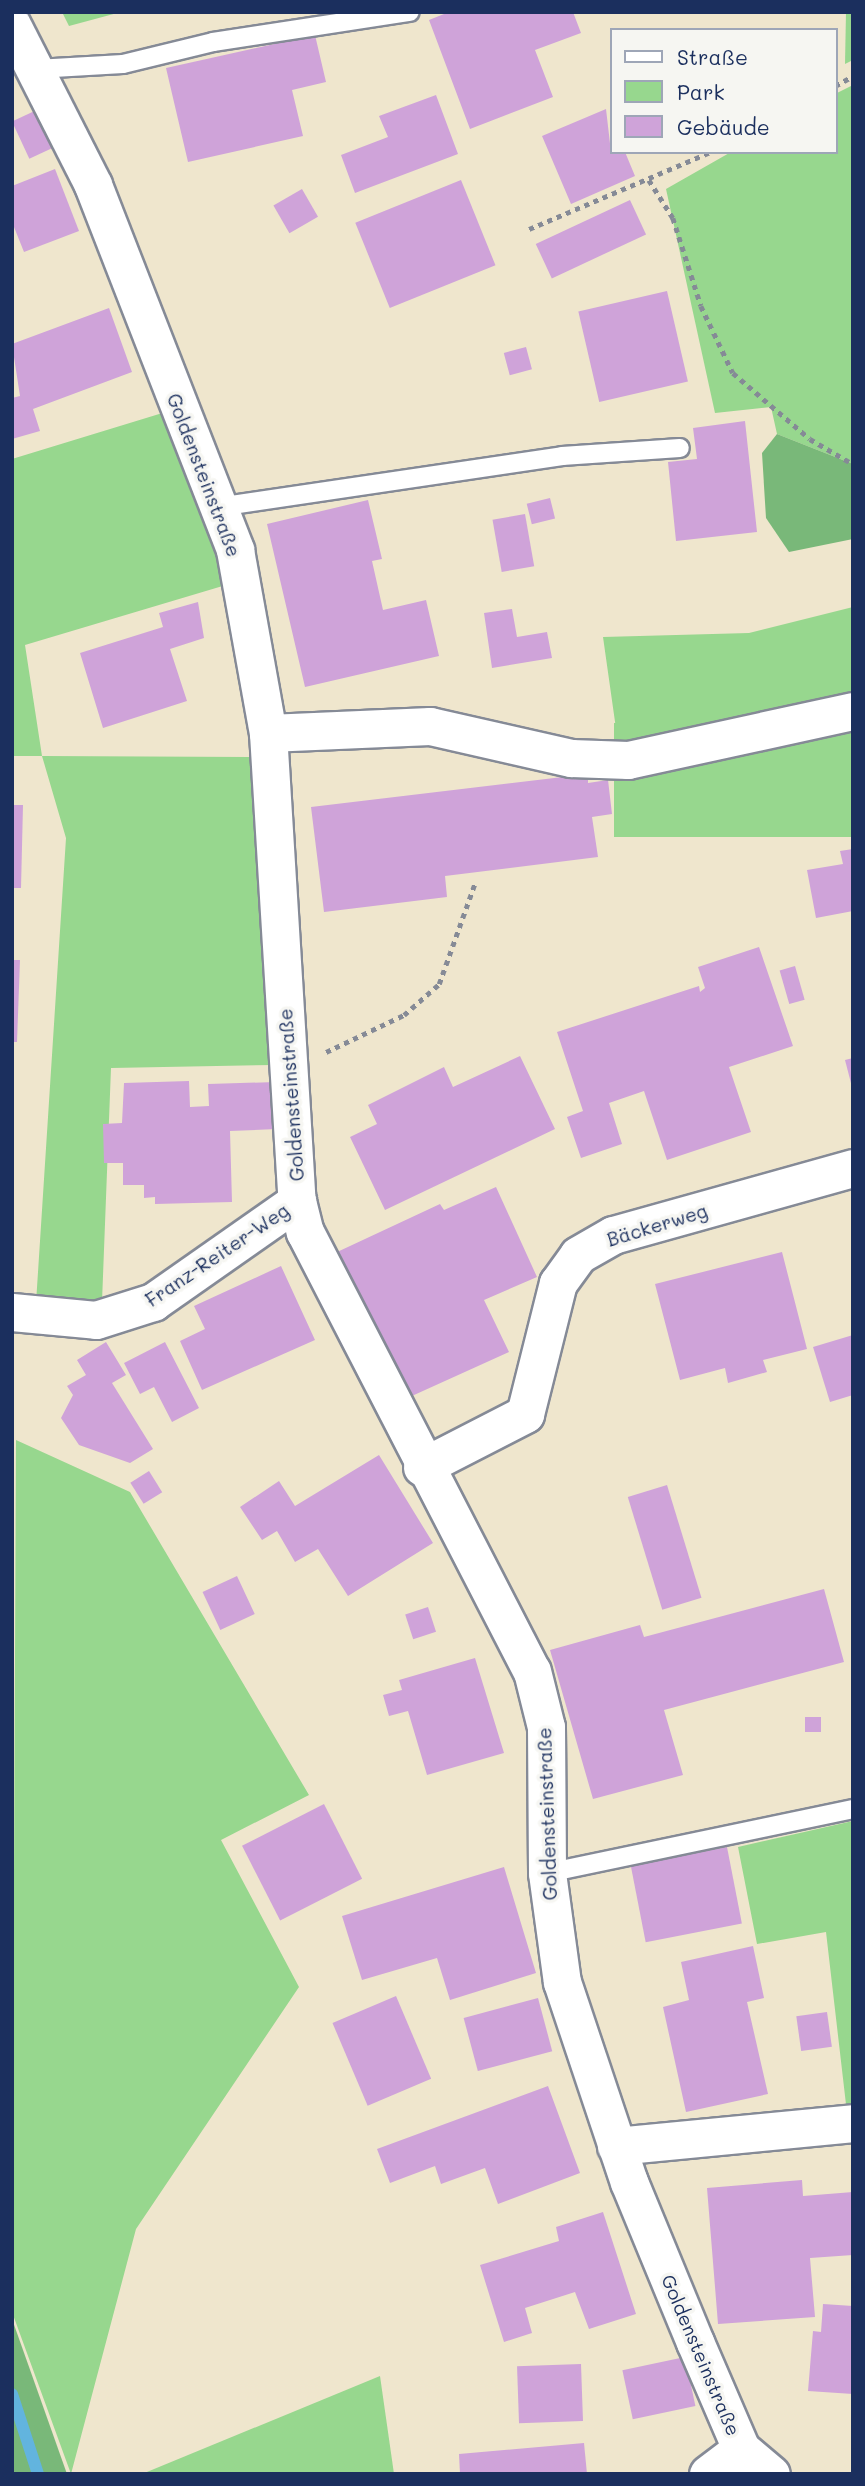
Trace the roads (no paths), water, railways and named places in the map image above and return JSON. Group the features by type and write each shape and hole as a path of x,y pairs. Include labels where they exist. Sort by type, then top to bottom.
{"street":[{"name":"Goldensteinstraße","path":"12,25 93,185 235,550 268,733 297,1200 305,1232 422,1467 507,1613 533,1671 546,1727 547,1873 562,1982 616,2146 741,2449 771,2474"},
{"path":"268,733 430,726 571,758 628,760 853,712"},
{"name":"Bäckerweg","path":"422,1467 526,1414 558,1283 578,1255 613,1234 853,1168"},
{"name":"Franz-Reiter-Weg","path":"12,1312 96,1321 153,1303 297,1200"},
{"path":"616,2146 853,2123"},
{"path":"708,2474 741,2449"}],"lane":[{"path":"36,69 124,64 213,42 410,12"},
{"path":"218,507 562,456 680,448"},
{"path":"547,1873 853,1809"}],"waterway":[{"path":"12,2394 38,2474"}]}
